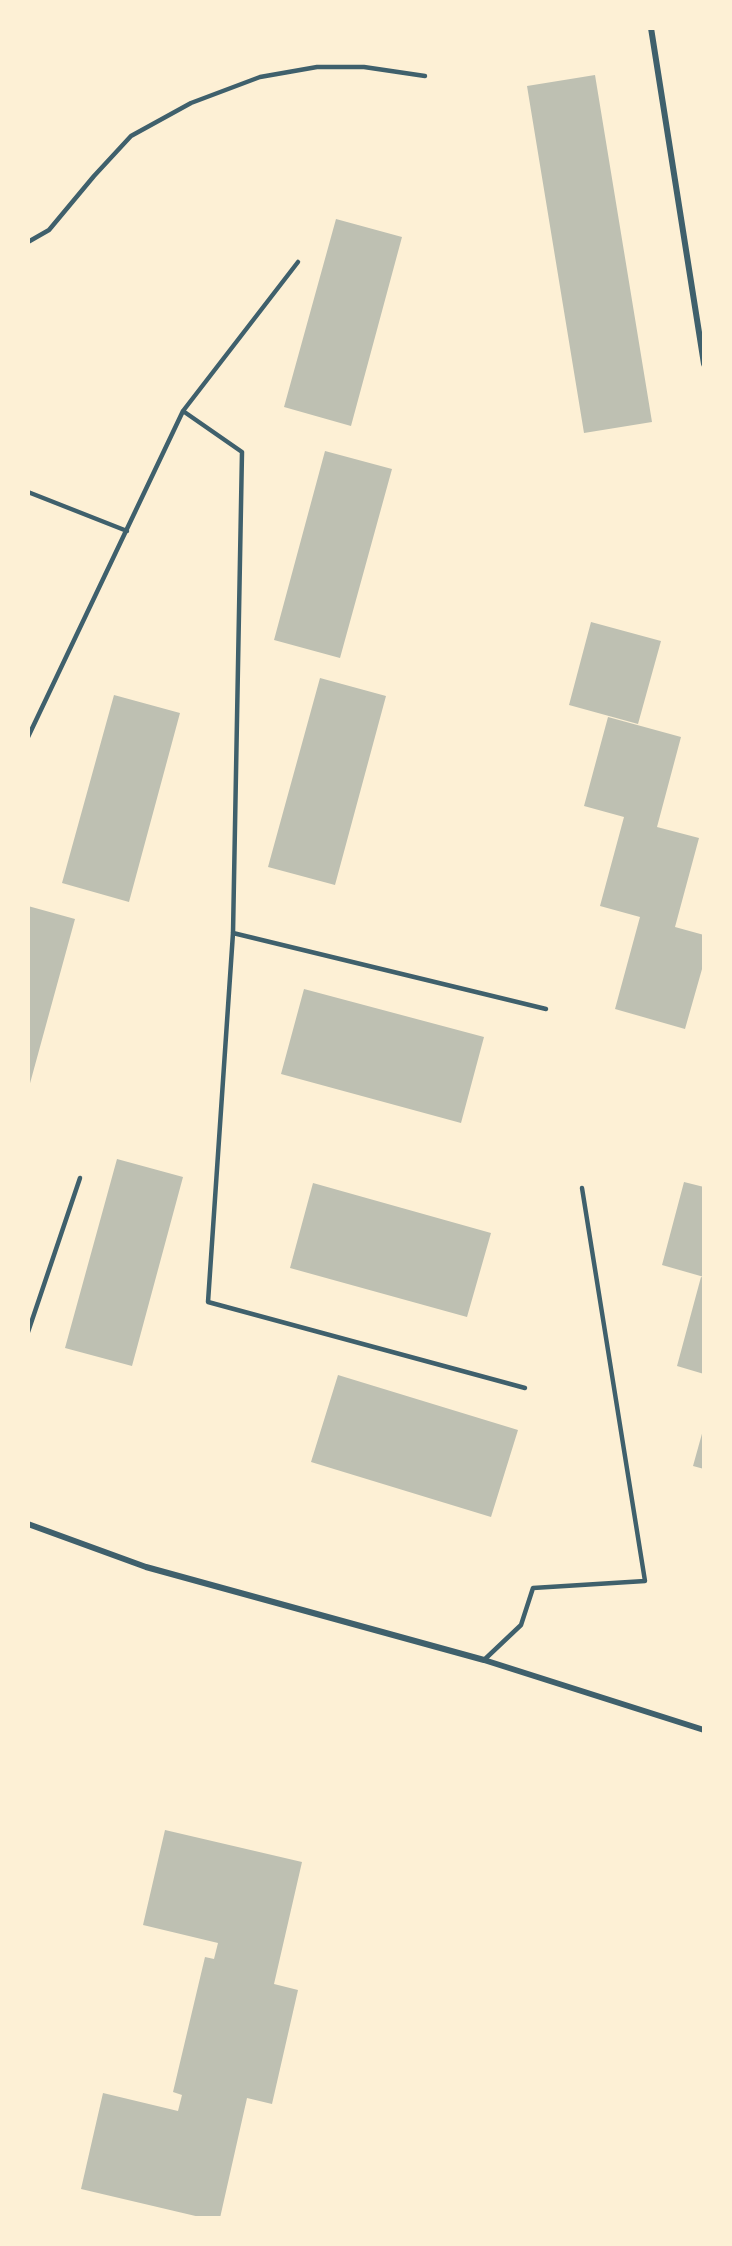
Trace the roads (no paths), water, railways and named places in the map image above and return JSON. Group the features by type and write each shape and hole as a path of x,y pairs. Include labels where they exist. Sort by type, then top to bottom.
{"street":[{"path":"651,28 704,364"},
{"path":"28,1524 146,1567 484,1660 704,1730"}],"lane":[{"path":"28,242 49,230 131,135 191,103 260,77 317,67 364,67 425,76"},
{"path":"28,737 183,411 298,262"},
{"path":"183,411 242,452 233,933 208,1302 525,1388"},
{"path":"28,492 127,531"},
{"path":"233,933 546,1009"},
{"path":"28,1332 80,1178"},
{"path":"484,1660 521,1625 532,1588 645,1581 582,1188"}]}
